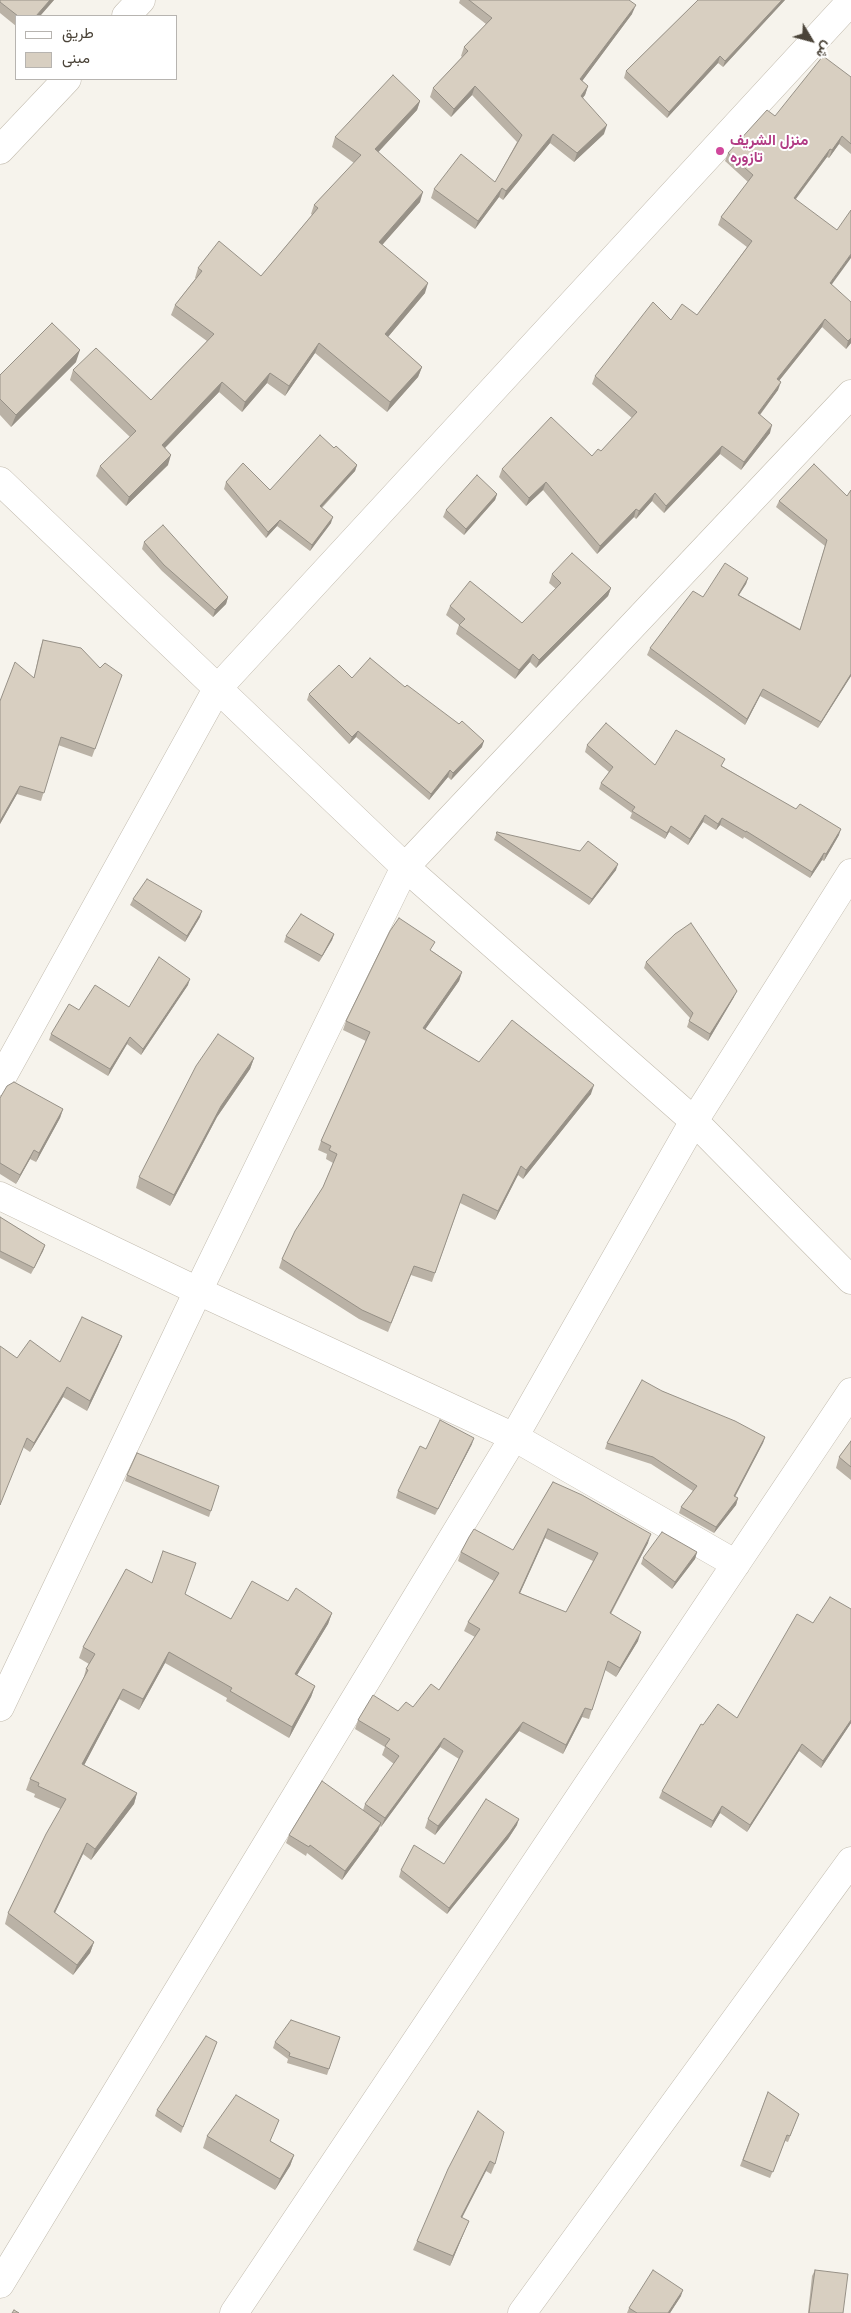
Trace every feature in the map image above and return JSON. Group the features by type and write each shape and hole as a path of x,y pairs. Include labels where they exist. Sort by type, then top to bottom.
{"street":[{"path":"127,15 141,0"},
{"path":"0,1082 217,690 851,1"},
{"path":"0,150 66,80"},
{"path":"0,1707 198,1291 405,866 851,394"},
{"path":"1,484 405,866 694,1121 851,1280"},
{"path":"0,2284 514,1437 694,1121 851,873"},
{"path":"0,1196 198,1291 514,1437 736,1564"},
{"path":"234,2313 851,1392"},
{"path":"522,2313 851,1862"}],"building":[{"path":"0,0 50,0 37,15 17,15"},
{"path":"469,0 629,0 636,5 580,79 588,86 581,96 607,125 577,153 553,134 506,191 502,188 478,221 434,189 461,154 495,182 522,135 475,86 454,109 433,88 468,51 464,47 492,18"},
{"path":"698,0 782,0 725,61 720,56 669,112 626,71"},
{"path":"823,56 851,77 851,144 842,136 832,150 830,149 794,198 837,230 851,210 851,254 830,283 851,302 851,338 848,341 825,319 777,379 781,382 758,413 772,425 744,462 722,446 666,506 655,493 639,511 636,509 600,546 546,482 529,498 502,469 551,417 592,456 598,449 601,451 637,412 595,376 653,302 671,320 682,304 697,315 752,241 721,217 753,175 728,153 767,110 775,116"},
{"path":"393,75 420,101 375,149 423,192 379,242 428,283 385,334 422,367 390,402 319,343 289,386 270,373 245,402 222,382 162,445 171,455 129,497 100,466 136,431 73,370 96,348 151,400 214,334 175,305 202,271 198,268 219,241 261,276 318,208 314,205 361,155 335,137"},
{"path":"52,323 80,350 16,415 0,399 0,375"},
{"path":"320,435 334,448 336,446 357,465 320,506 333,517 312,545 280,520 268,532 226,482 243,463 270,490"},
{"path":"814,464 847,496 851,490 851,674 821,722 763,689 747,719 650,648 693,591 703,597 725,563 748,578 738,595 800,630 827,540 779,501"},
{"path":"477,475 497,494 466,529 446,510"},
{"path":"163,525 228,597 215,610 164,565 144,542"},
{"path":"572,553 611,588 539,660 533,654 519,670 459,625 465,619 450,606 470,581 522,623 561,583 552,574"},
{"path":"43,640 81,648 100,668 105,663 122,675 95,749 61,737 44,793 20,786 0,821 0,701 15,662 34,678"},
{"path":"370,658 405,687 407,685 459,724 462,721 484,741 453,773 450,770 431,794 358,731 352,737 309,694 339,665 352,678"},
{"path":"606,723 655,765 676,730 725,759 721,766 796,809 800,804 841,829 826,854 824,853 812,872 722,818 718,824 705,815 690,839 671,826 667,833 632,811 635,807 601,783 613,767 587,745"},
{"path":"497,832 580,851 588,841 618,864 592,899"},
{"path":"147,879 202,911 187,936 133,899"},
{"path":"301,914 334,934 322,956 286,936"},
{"path":"399,918 435,942 430,950 462,972 423,1028 479,1062 512,1020 594,1085 526,1170 521,1166 498,1211 463,1194 435,1273 414,1266 391,1323 362,1310 282,1259 295,1231 323,1187 337,1154 329,1150 331,1146 321,1141 370,1032 346,1021 390,931"},
{"path":"691,923 737,991 710,1034 689,1021 693,1013 646,962 675,934"},
{"path":"159,957 190,979 143,1049 130,1037 110,1069 51,1034 69,1004 79,1010 95,985 129,1007"},
{"path":"218,1034 254,1058 221,1106 174,1195 139,1177 196,1066"},
{"path":"14,1082 63,1109 39,1153 34,1150 20,1175 0,1163 0,1098 7,1086"},
{"path":"0,1217 45,1245 34,1268 0,1251"},
{"path":"82,1317 122,1336 90,1401 67,1387 34,1443 27,1438 0,1505 0,1346 17,1358 30,1340 60,1362"},
{"path":"642,1380 662,1391 735,1421 765,1437 734,1496 738,1498 716,1527 681,1507 697,1486 653,1457 607,1443"},
{"path":"440,1420 474,1438 438,1509 398,1491 420,1446 426,1449"},
{"path":"851,1441 851,1467 839,1457"},
{"path":"137,1453 219,1486 211,1511 127,1475"},
{"path":"553,1482 582,1495 651,1534 610,1613 641,1632 620,1668 608,1661 592,1710 585,1708 566,1745 523,1722 438,1826 428,1819 463,1751 444,1738 385,1818 365,1804 399,1756 385,1746 390,1739 358,1720 373,1695 398,1711 406,1702 413,1707 431,1684 439,1690 480,1629 468,1622 499,1573 461,1552 474,1529 513,1550","holes":["548,1529 598,1553 566,1612 519,1593"]},
{"path":"662,1532 697,1552 675,1582 643,1558"},
{"path":"163,1551 196,1563 185,1594 231,1619 252,1581 288,1601 296,1588 332,1613 295,1674 315,1686 292,1727 230,1691 232,1688 169,1652 143,1699 123,1689 82,1764 137,1793 95,1849 87,1843 54,1912 94,1942 77,1965 8,1913 46,1834 66,1799 38,1786 39,1783 30,1779 88,1670 86,1669 95,1654 83,1647 126,1569 152,1583"},
{"path":"830,1597 851,1609 851,1720 823,1761 802,1744 750,1825 722,1806 713,1821 662,1791 701,1724 703,1725 718,1704 737,1718 797,1614 813,1623"},
{"path":"322,1781 381,1823 345,1871 310,1845 309,1847 289,1835"},
{"path":"486,1799 519,1819 449,1908 401,1870 414,1845 444,1864"},
{"path":"291,2020 340,2037 329,2069 289,2056 290,2053 275,2042"},
{"path":"206,2036 217,2042 183,2127 157,2110"},
{"path":"768,2092 799,2114 790,2136 787,2135 773,2172 743,2160"},
{"path":"236,2095 279,2120 270,2141 294,2155 280,2179 207,2136"},
{"path":"478,2111 504,2132 495,2164 490,2161 461,2217 469,2221 453,2256 417,2241 448,2169"},
{"path":"653,2270 683,2290 668,2313 637,2313 629,2308"},
{"path":"815,2270 848,2274 843,2313 809,2313"}],"place":[{"name":"منزل الشريف تازوره","path":"720,151"}]}
